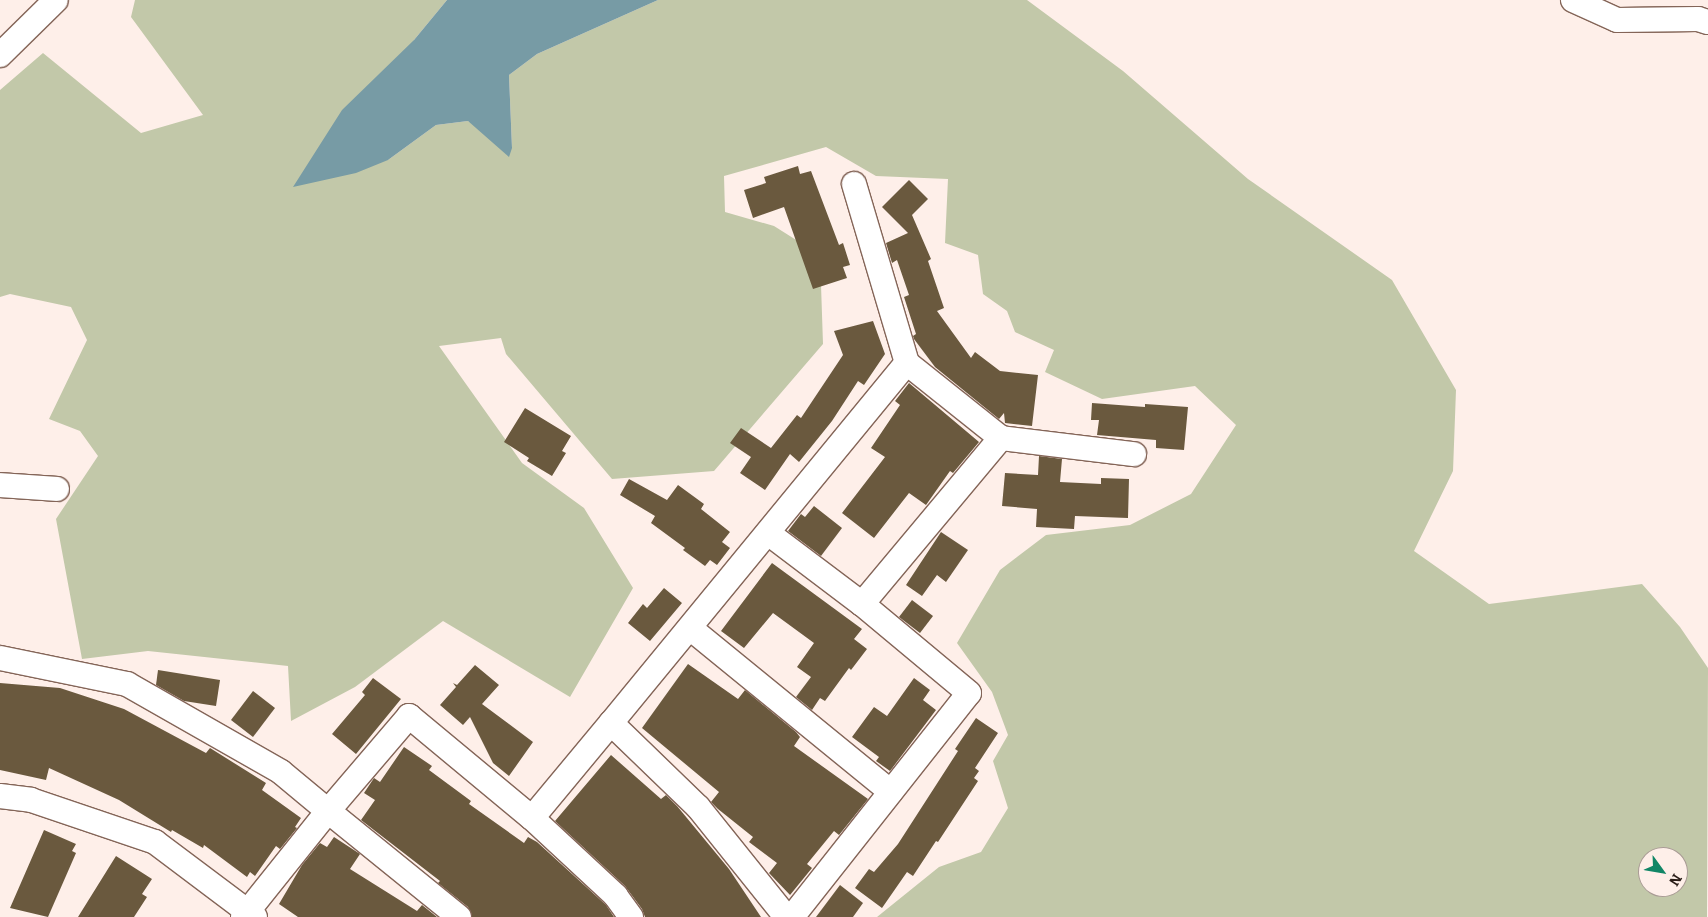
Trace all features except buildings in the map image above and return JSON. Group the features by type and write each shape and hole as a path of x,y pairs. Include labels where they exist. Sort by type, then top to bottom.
{"street":[{"path":"0,55 56,0"},
{"path":"1573,0 1617,20 1698,19 1708,22"},
{"path":"854,184 907,363 1000,438 1134,454"},
{"path":"532,818 907,363"},
{"path":"862,604 1000,438"},
{"path":"0,485 57,489"},
{"path":"768,533 862,604 969,693 792,917"},
{"path":"690,628 891,792"},
{"path":"0,658 127,684 281,772 459,917"},
{"path":"0,796 32,800 155,842 248,915 328,811 409,716 532,818 616,896 631,917"},
{"path":"611,723 698,807 786,917"}],"green space":[{"path":"135,0 447,0 414,40 388,160 436,125 468,121 512,148 509,75 537,54 658,0 1027,0 1123,71 1248,179 1392,280 1456,390 1453,471 1414,551 1489,604 1642,584 1680,627 1708,668 1707,917 877,917 939,867 981,852 1008,808 993,761 1008,735 992,692 957,643 1000,570 1046,535 1130,525 1191,494 1236,425 1195,386 1102,399 1045,372 1054,350 1015,332 1007,311 983,294 978,255 945,243 948,179 876,176 826,147 724,176 725,212 774,226 820,255 823,344 714,471 612,479 506,354 501,338 439,346 522,463 584,508 633,588 570,697 443,621 355,687 291,721 288,666 148,651 82,659 56,519 98,456 80,431 49,419 87,340 71,307 10,294 0,297 0,90 43,53 141,133 203,115 131,17"}],"water":[{"path":"447,0 658,0 537,54 509,75 512,148 509,157 468,121 436,125 388,160 356,173 293,187 342,110 414,40"}]}
